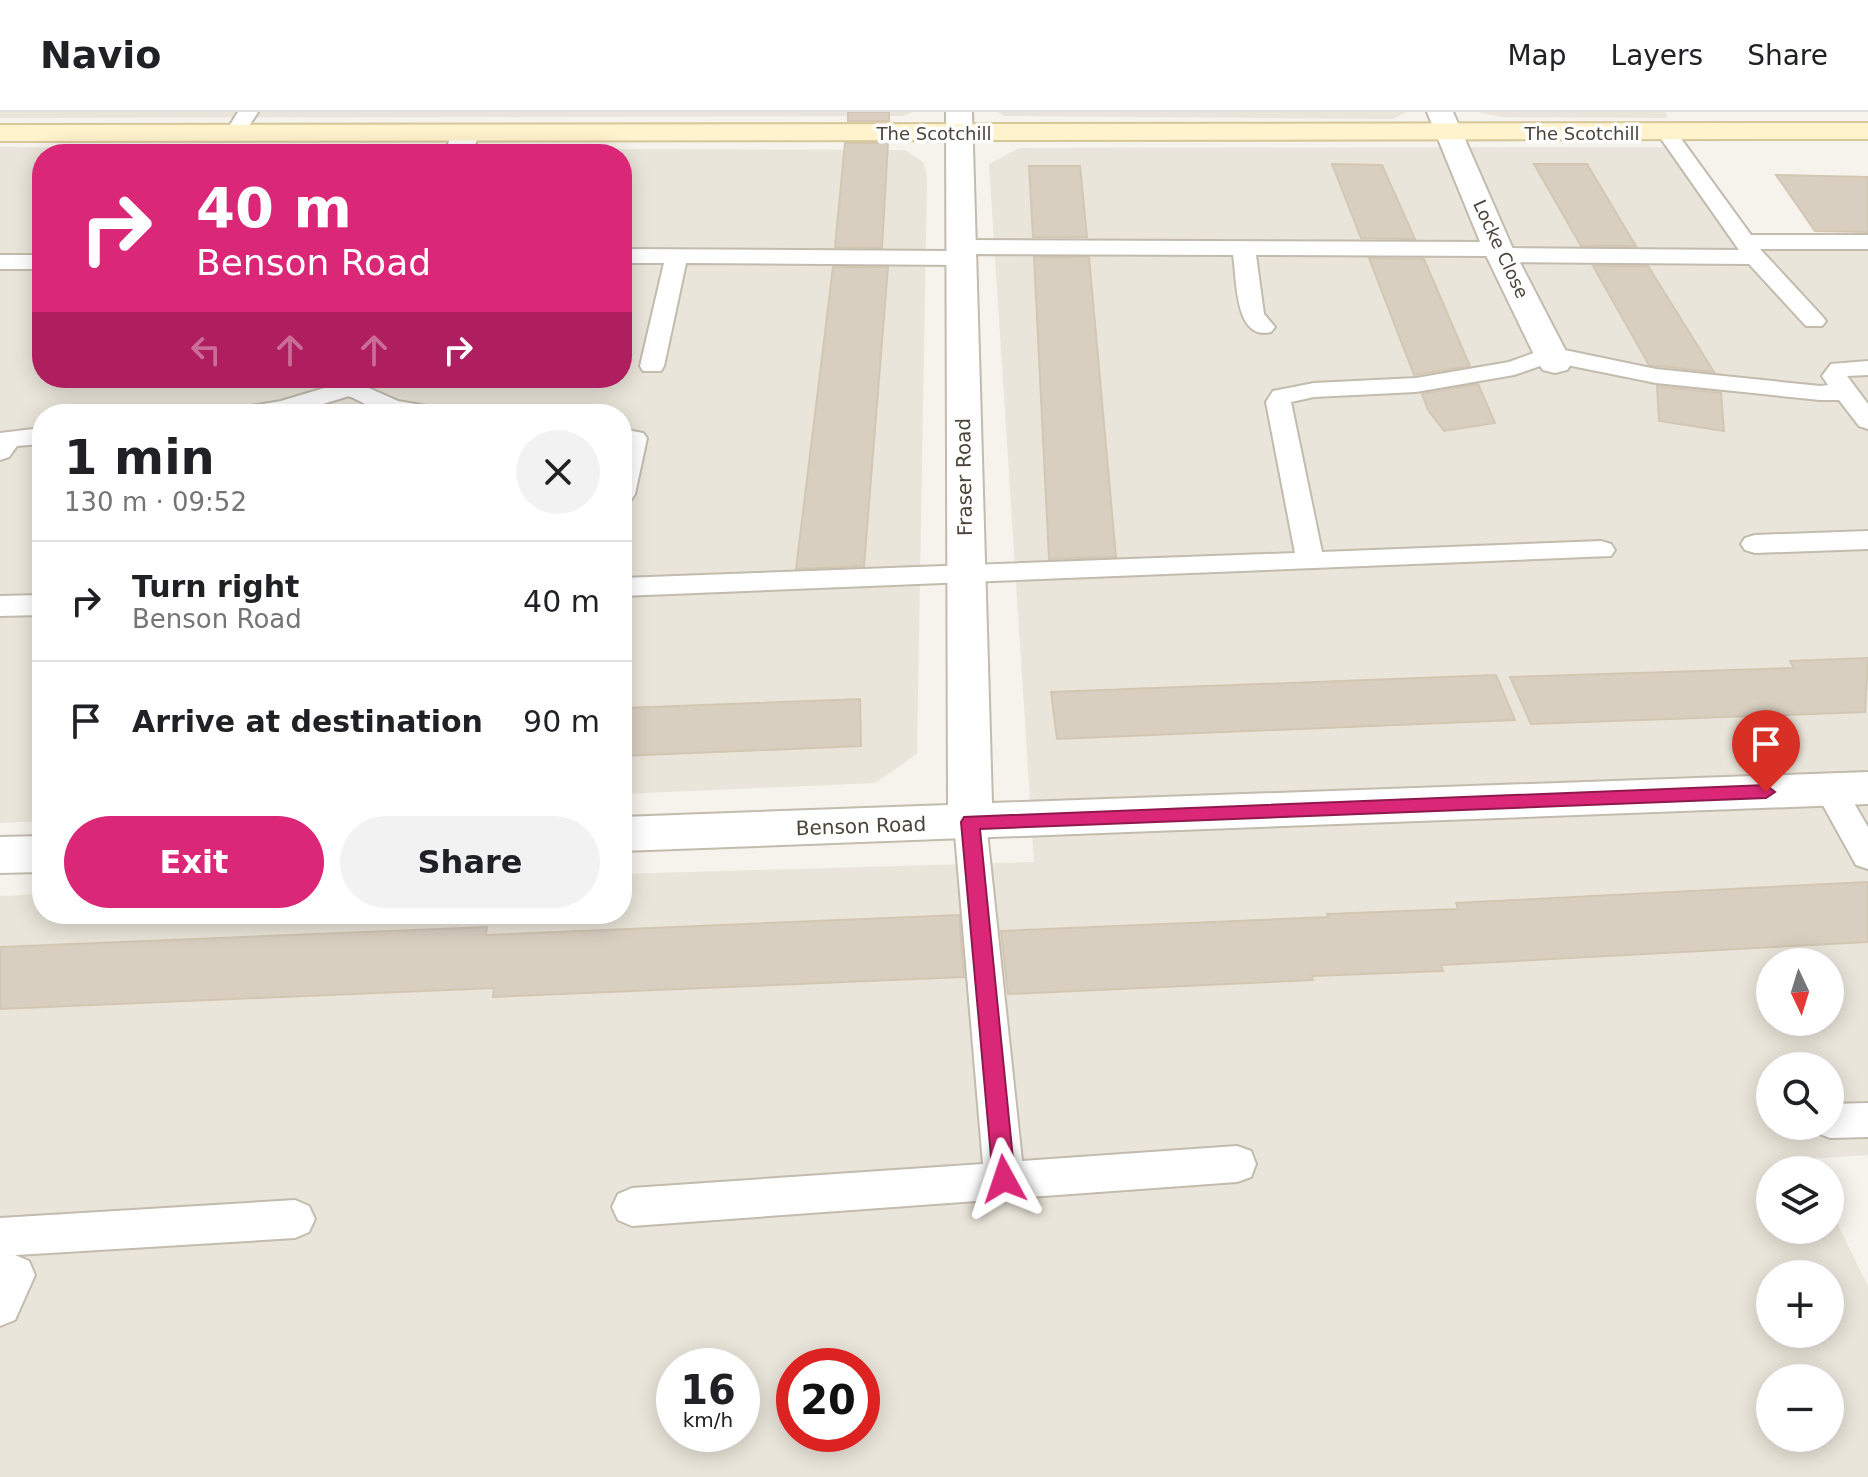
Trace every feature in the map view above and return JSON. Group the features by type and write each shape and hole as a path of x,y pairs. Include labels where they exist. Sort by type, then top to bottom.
{"street":[{"name":"The Scotchill","path":"0,133 242,122 461,143 959,122 1445,123 1667,133 1868,131"},
{"name":"Fraser Road","path":"959,122 970,822"},
{"name":"Locke Close","path":"1445,123 1552,359"},
{"name":"Benson Road","path":"632,834 1849,788"},
{"path":"0,855 32,854"}],"lane":[{"path":"1667,133 1750,250 1814,321"},
{"path":"632,256 1750,250 1868,242"},
{"path":"1244,251 1253,315 1263,327"},
{"path":"652,366 676,257"},
{"path":"0,262 32,262"},
{"path":"1310,560 1278,402 1282,396 1314,390 1416,385 1552,359 1656,376 1820,393 1846,392"},
{"path":"1868,368 1840,369 1834,376 1868,421"},
{"path":"295,404 337,388"},
{"path":"362,388 386,404"},
{"path":"0,452 8,439 32,437"},
{"path":"1755,544 1868,540"},
{"path":"632,587 1601,550"},
{"path":"0,606 32,605"},
{"path":"1849,788 1868,856"},
{"path":"970,822 1004,1179"},
{"path":"1844,1121 1868,1120"},
{"path":"632,1207 1237,1164"},
{"path":"0,1237 295,1219"},
{"path":"0,1276 15,1275 0,1306"}],"shaded area":[{"path":"0,112 912,112 904,116 0,118"},
{"path":"998,112 1406,112 1393,119 1004,116"},
{"path":"1478,112 1665,112 1668,118 1501,117"},
{"path":"0,147 32,147 32,388 632,388 632,149 905,150 923,162 927,177 917,754 875,783 632,794 632,404 32,404 32,821 0,823"},
{"path":"1689,147 1753,238 1868,238 1868,1155 1756,1156 1756,1244 1844,1244 1844,1237 1868,1286 1868,1477 0,1477 0,896 32,894 32,924 632,924 632,874 1034,862 989,164 1019,148"}],"building":[{"path":"848,112 889,112 889,121 848,121"},
{"path":"845,143 888,143 882,248 835,247"},
{"path":"1332,164 1382,165 1415,239 1361,238"},
{"path":"1534,164 1587,164 1636,246 1581,246"},
{"path":"1029,166 1080,166 1087,237 1033,237"},
{"path":"1776,175 1868,177 1868,232 1815,231"},
{"path":"1034,257 1089,257 1116,557 1049,559"},
{"path":"1369,258 1424,259 1470,366 1414,375"},
{"path":"1593,266 1648,266 1714,372 1649,365"},
{"path":"833,267 888,267 864,566 796,569"},
{"path":"1478,384 1495,423 1444,431 1428,410 1422,394"},
{"path":"1657,386 1721,393 1724,431 1659,421"},
{"path":"1868,658 1865,712 1531,724 1510,677 1794,668 1790,661"},
{"path":"1496,675 1515,720 1057,739 1051,692"},
{"path":"860,699 861,746 632,756 632,708"},
{"path":"1868,882 1868,942 1441,965 1443,971 1312,976 1313,980 1008,994 1001,931 1458,909 1456,903"},
{"path":"959,915 964,977 493,997 494,988 0,1009 0,947 487,927 486,935"}],"route":[{"path":"1004,1179 970,822 1766,792"}]}
